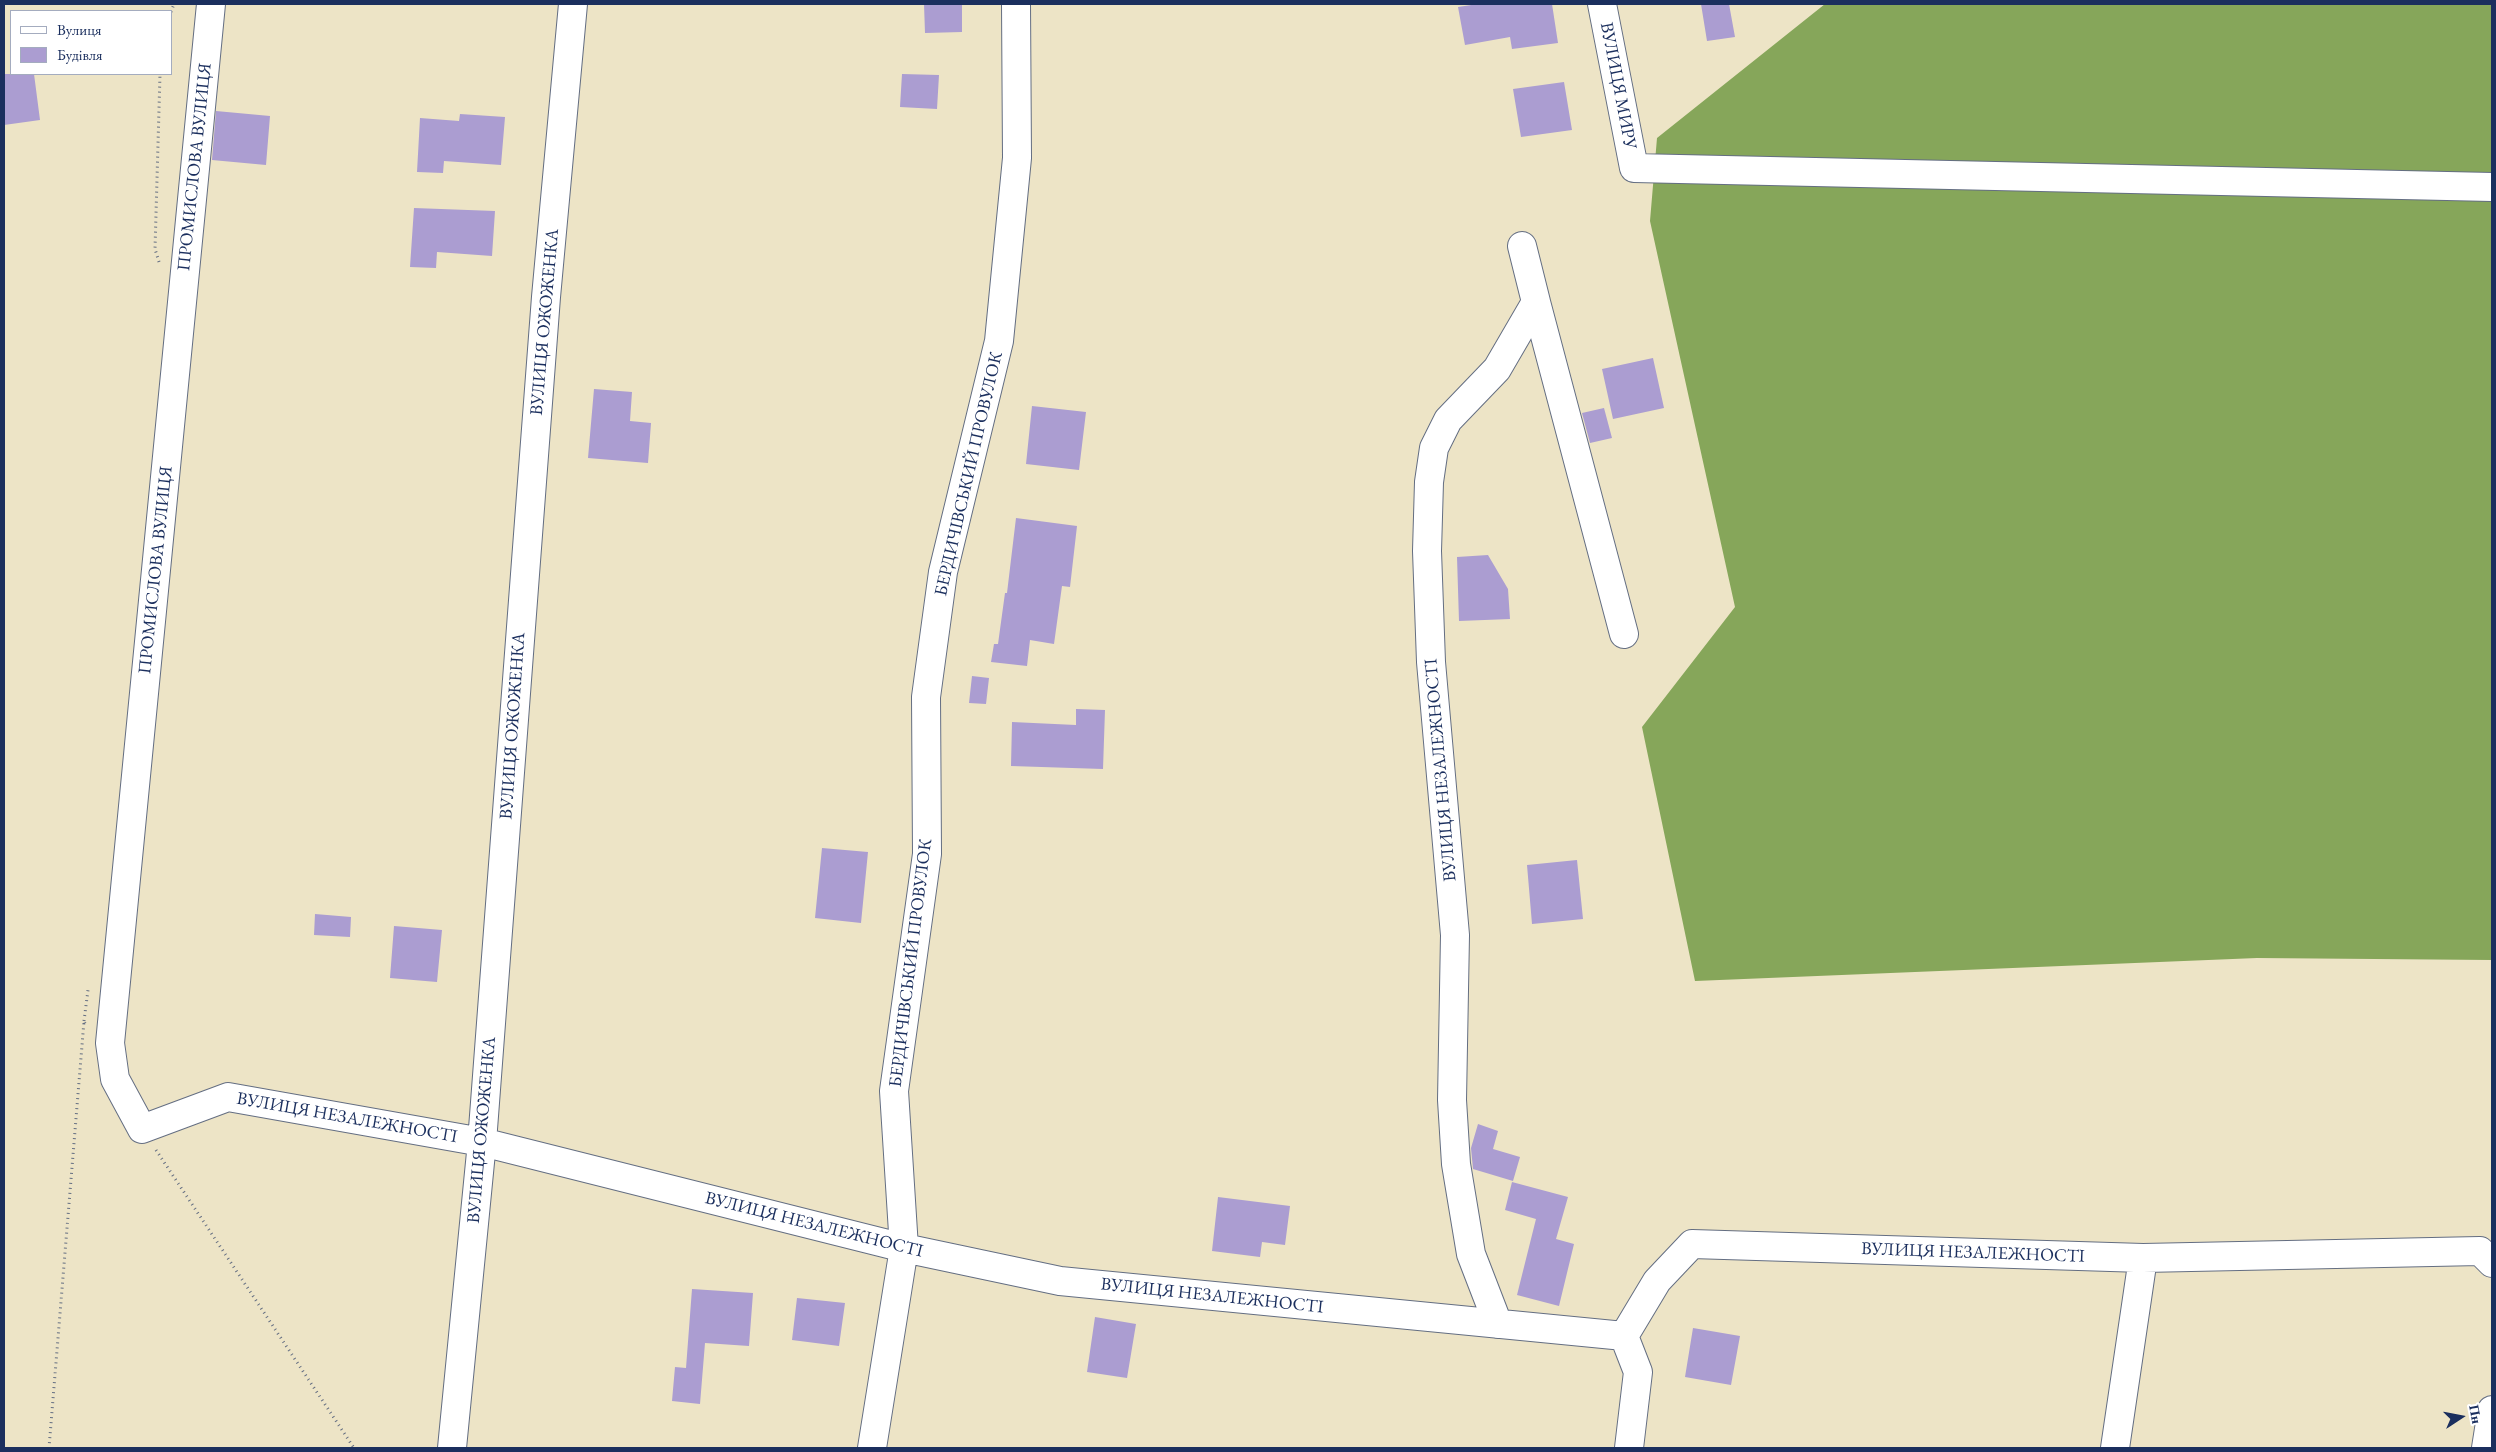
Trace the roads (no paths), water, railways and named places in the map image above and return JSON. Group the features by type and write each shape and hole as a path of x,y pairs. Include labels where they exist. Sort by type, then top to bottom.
{"street":[{"name":"ПРОМИСЛОВА ВУЛИЦЯ","path":"142,1129 115,1080 110,1043 211,4"},
{"name":"ВУЛИЦЯ ОЖОЖЕНКА","path":"452,1448 482,1142 546,297 573,4"},
{"name":"БЕРДИЧІВСЬКИЙ ПРОВУЛОК","path":"872,1448 904,1248 894,1091 927,854 926,697 943,572 999,341 1017,158 1016,4"},
{"name":"ВУЛИЦЯ МИРУ","path":"1602,4 1634,168 2492,187"},
{"path":"1522,246 1624,634"},
{"name":"ВУЛИЦЯ НЕЗАЛЕЖНОСТІ","path":"1498,1324 1471,1254 1456,1164 1452,1100 1454,935 1431,662 1427,551 1429,482 1434,448 1448,420 1497,369 1536,302"},
{"name":"ВУЛИЦЯ НЕЗАЛЕЖНОСТІ","path":"142,1129 228,1097 482,1142 904,1248 1060,1281 1624,1336 1657,1281 1692,1244 2143,1258 2480,1251 2492,1263"},
{"path":"2115,1448 2143,1258"},
{"path":"1624,1336 1638,1372 1629,1448"},
{"path":"2486,1448 2492,1410"}]}
